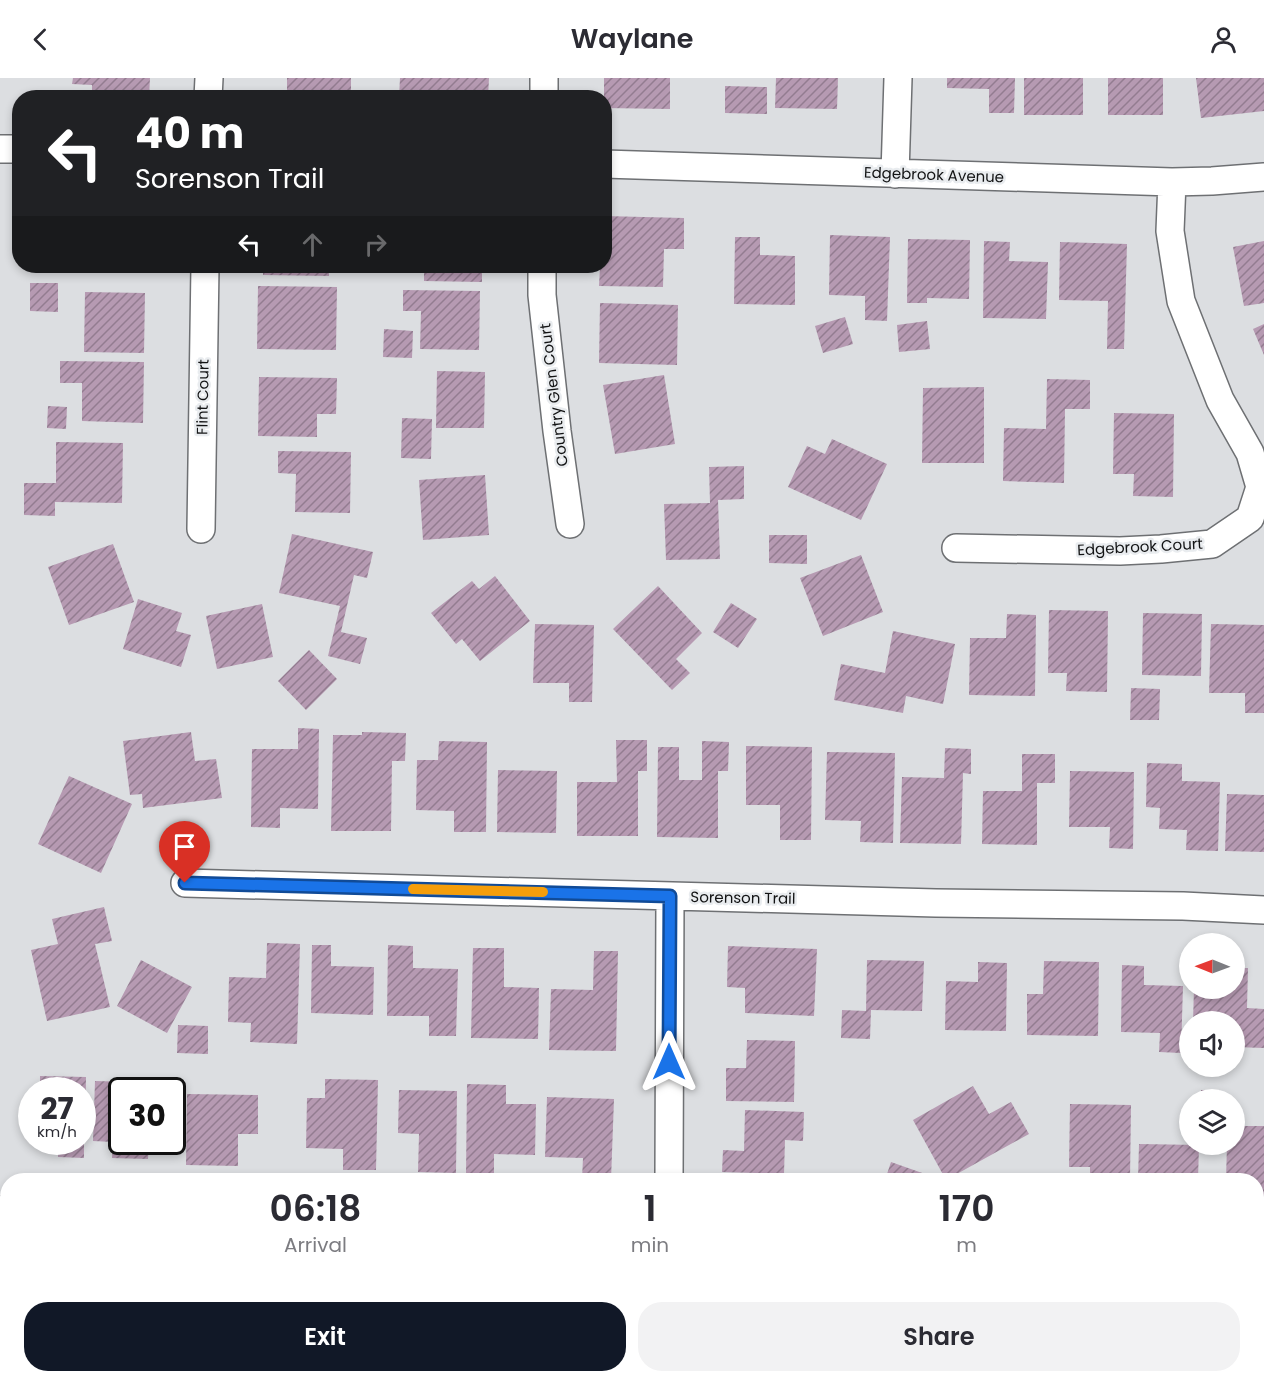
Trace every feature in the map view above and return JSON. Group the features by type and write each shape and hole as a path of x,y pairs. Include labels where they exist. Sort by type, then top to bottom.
{"street":[{"path":"895,174 898,78"},
{"name":"Edgebrook Avenue","path":"612,164 1172,182 1264,177"},
{"name":"Edgebrook Court","path":"956,548 1120,551 1212,544 1250,518 1260,487 1250,453 1220,400 1181,300 1170,231 1172,182"},
{"name":"Flint Court","path":"201,529 205,273"},
{"name":"Country Glen Court","path":"542,273 542,295 557,431 570,525"},
{"name":"Sorenson Trail","path":"185,883 936,903 1183,906 1264,910"},
{"path":"669,1173 670,896"}],"building":[{"path":"73,78 150,78 149,90 92,90 92,85 72,84"},
{"path":"287,78 351,78 351,90 287,90"},
{"path":"400,78 489,78 488,90 399,90"},
{"path":"604,78 670,78 670,109 612,108 612,90 604,90"},
{"path":"776,78 838,78 837,109 775,108"},
{"path":"947,78 1015,78 1014,113 989,113 989,89 947,88"},
{"path":"1024,78 1083,78 1083,115 1024,115"},
{"path":"1108,78 1163,78 1163,115 1108,115"},
{"path":"1196,78 1264,78 1264,111 1201,118"},
{"path":"725,86 767,87 767,114 725,113"},
{"path":"612,216 684,218 684,249 664,249 663,287 599,286 600,273 612,273"},
{"path":"830,235 890,237 887,321 865,320 865,296 829,295"},
{"path":"735,237 760,237 760,255 795,256 795,305 734,304"},
{"path":"908,239 970,240 969,299 927,298 927,303 907,303"},
{"path":"984,241 1010,242 1009,261 1048,262 1046,319 983,318"},
{"path":"1264,241 1264,303 1244,306 1233,247"},
{"path":"1060,242 1127,244 1124,349 1107,349 1108,301 1059,300"},
{"path":"263,273 329,273 329,276 263,275"},
{"path":"424,273 482,273 482,282 424,281"},
{"path":"30,283 58,283 58,312 30,311"},
{"path":"258,286 337,287 336,350 257,349"},
{"path":"403,290 480,291 479,350 420,349 421,311 403,311"},
{"path":"85,292 145,293 144,353 84,352"},
{"path":"600,303 678,305 677,365 599,363"},
{"path":"845,317 853,344 823,353 815,326"},
{"path":"927,321 930,349 899,352 897,325"},
{"path":"1264,324 1264,355 1253,329"},
{"path":"384,329 413,331 412,358 383,357"},
{"path":"60,361 144,362 143,423 82,421 82,383 60,383"},
{"path":"437,371 485,372 484,428 436,428"},
{"path":"664,375 675,444 615,454 603,385"},
{"path":"259,377 337,378 336,414 317,414 317,437 258,436"},
{"path":"1047,379 1090,380 1090,409 1065,409 1064,483 1003,481 1004,428 1046,429"},
{"path":"984,387 984,463 922,463 923,388"},
{"path":"48,406 67,407 66,429 47,428"},
{"path":"1114,413 1174,414 1173,497 1133,496 1134,474 1113,474"},
{"path":"402,418 432,419 431,459 401,458"},
{"path":"832,439 887,464 861,520 788,487 807,446 825,454"},
{"path":"56,442 123,443 122,503 55,502 55,516 24,515 24,483 56,483"},
{"path":"278,451 351,452 350,513 295,512 296,474 278,473"},
{"path":"744,466 744,499 718,500 720,559 666,560 664,504 710,503 709,467"},
{"path":"485,475 489,535 423,540 419,480"},
{"path":"292,534 373,552 367,578 354,575 341,632 367,638 360,664 328,656 340,606 279,593"},
{"path":"769,535 807,535 807,564 769,563"},
{"path":"113,544 134,602 69,625 48,567"},
{"path":"861,555 883,612 823,636 800,578"},
{"path":"495,576 530,621 480,661 462,639 456,644 431,613 472,581 479,589"},
{"path":"658,586 702,633 676,659 690,673 672,690 613,629"},
{"path":"138,599 182,613 176,631 191,635 181,667 123,649"},
{"path":"731,603 757,619 738,648 713,632"},
{"path":"262,604 273,657 217,669 206,616"},
{"path":"1049,610 1108,611 1107,692 1066,691 1067,673 1048,673"},
{"path":"1143,613 1202,614 1201,676 1142,675"},
{"path":"1007,614 1036,615 1035,696 969,695 970,638 1006,638"},
{"path":"535,624 594,625 592,702 569,702 569,683 533,683"},
{"path":"1211,624 1264,625 1264,713 1245,713 1245,693 1209,693"},
{"path":"893,631 955,644 943,704 906,696 903,713 834,700 841,664 885,673"},
{"path":"309,650 337,679 306,710 278,681"},
{"path":"1131,688 1160,689 1159,720 1130,720"},
{"path":"298,728 319,729 318,809 280,808 280,828 251,827 252,749 298,749"},
{"path":"191,732 195,761 216,759 222,798 143,808 142,794 130,795 123,741"},
{"path":"362,732 406,733 405,761 392,761 391,831 331,831 333,735 362,735"},
{"path":"616,740 647,740 647,771 638,771 638,836 577,836 577,782 617,782"},
{"path":"439,741 487,742 486,832 454,832 454,811 416,810 417,760 438,760"},
{"path":"702,741 729,742 728,771 718,771 718,838 657,837 658,747 679,747 679,780 702,780"},
{"path":"746,746 812,747 811,840 780,840 780,805 746,805"},
{"path":"945,748 971,749 971,774 963,773 961,844 900,843 902,777 944,778"},
{"path":"827,752 895,753 893,843 860,842 861,821 825,820"},
{"path":"1022,754 1055,754 1055,783 1037,783 1037,845 982,844 983,791 1022,791"},
{"path":"1147,763 1182,764 1182,781 1220,782 1218,851 1186,850 1187,830 1159,829 1160,808 1146,807"},
{"path":"498,770 557,771 556,833 497,832"},
{"path":"1070,771 1134,772 1133,849 1109,848 1110,827 1069,827"},
{"path":"69,776 132,804 101,873 38,844"},
{"path":"1227,794 1264,795 1264,852 1225,851"},
{"path":"104,907 112,941 95,944 110,1007 47,1021 31,950 58,944 52,919"},
{"path":"267,943 300,944 297,1044 250,1042 251,1023 228,1022 229,977 266,978"},
{"path":"312,945 331,945 331,966 374,967 373,1015 311,1013"},
{"path":"388,945 413,946 413,968 458,969 456,1036 429,1036 429,1016 387,1016"},
{"path":"728,946 817,949 814,1016 745,1013 745,988 727,987"},
{"path":"473,948 504,948 504,987 539,988 538,1039 471,1038"},
{"path":"594,951 618,951 616,1051 549,1050 551,989 593,990"},
{"path":"141,960 192,987 167,1033 117,1006"},
{"path":"867,960 924,961 922,1011 871,1010 870,1039 841,1038 842,1010 866,1011"},
{"path":"1044,961 1099,962 1098,1036 1027,1035 1027,994 1043,994"},
{"path":"978,962 1007,963 1006,1031 945,1030 946,981 978,982"},
{"path":"1122,965 1144,966 1144,985 1179,986 1179,999 1183,999 1182,1011 1179,1011 1179,1053 1159,1052 1160,1033 1121,1032"},
{"path":"1245,968 1248,968 1247,1008 1264,1009 1264,1048 1245,1047 1245,1011 1193,1011 1194,999 1245,999"},
{"path":"178,1025 208,1026 208,1054 177,1053"},
{"path":"747,1040 795,1041 794,1102 726,1101 726,1068 746,1068"},
{"path":"40,1076 86,1077 40,1077"},
{"path":"325,1079 378,1080 376,1170 343,1170 343,1149 306,1148 307,1098 325,1098"},
{"path":"96,1081 108,1081 108,1142 96,1141"},
{"path":"467,1084 506,1085 506,1104 536,1104 535,1155 494,1154 494,1173 466,1173"},
{"path":"973,1086 989,1114 1011,1102 1029,1134 959,1173 942,1173 913,1120"},
{"path":"399,1090 457,1091 456,1173 418,1172 419,1134 398,1133"},
{"path":"187,1094 258,1095 258,1134 238,1134 238,1166 186,1165"},
{"path":"547,1097 614,1099 611,1173 582,1173 583,1158 545,1157"},
{"path":"1070,1104 1131,1105 1130,1173 1090,1173 1090,1167 1069,1167"},
{"path":"745,1110 804,1112 803,1141 785,1140 784,1173 722,1172 723,1150 744,1151"},
{"path":"1245,1126 1264,1126 1264,1173 1226,1173 1227,1155 1245,1155"},
{"path":"1139,1144 1179,1145 1179,1155 1199,1155 1198,1173 1138,1173"},
{"path":"58,1155 84,1155 84,1158 58,1157"},
{"path":"112,1155 148,1155 148,1159 112,1158"},
{"path":"891,1162 922,1173 887,1173"}],"slow traffic":[{"path":"413,889 543,892"}],"route":[{"path":"185,883 670,896 669,1062"}]}
